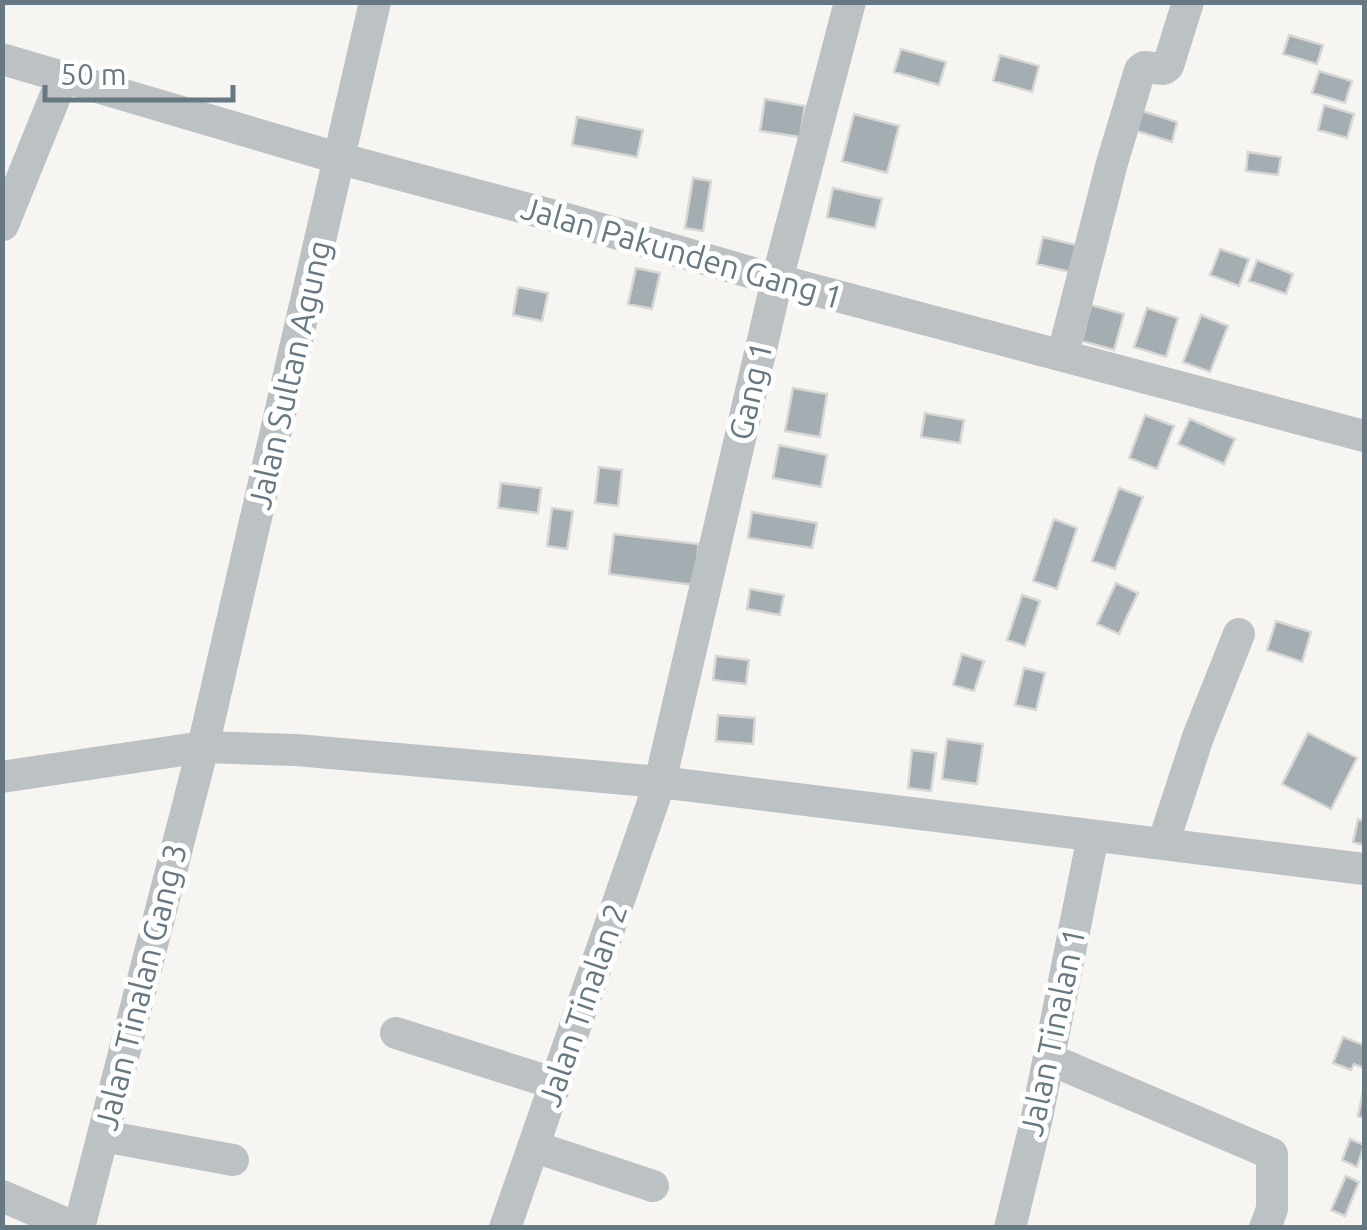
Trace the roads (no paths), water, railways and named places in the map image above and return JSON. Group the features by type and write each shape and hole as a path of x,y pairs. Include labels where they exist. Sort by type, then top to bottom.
{"street":[{"name":"Jalan Sultan Agung","path":"203,747 375,2"},
{"name":"Gang 1","path":"660,782 776,280 850,2"},
{"path":"1062,354 1140,70 1144,66 1168,66 1188,2"},
{"name":"Jalan Pakunden Gang 1","path":"2,59 341,159 776,280 1364,436"},
{"path":"3,225 63,77"},
{"path":"1163,844 1198,737 1239,634"},
{"path":"2,778 203,747 296,750 660,782 1364,869"},
{"name":"Jalan Tinalan Gang 3","path":"78,1228 203,747"},
{"name":"Jalan Tinalan 2","path":"505,1228 660,782"},
{"name":"Jalan Tinalan 1","path":"1010,1228 1049,1059 1093,836"},
{"path":"396,1033 556,1084"},
{"path":"1049,1059 1272,1154 1272,1210 1265,1228"},
{"path":"103,1136 233,1160"},
{"path":"534,1147 653,1186"},
{"path":"2,1196 78,1228"}]}
